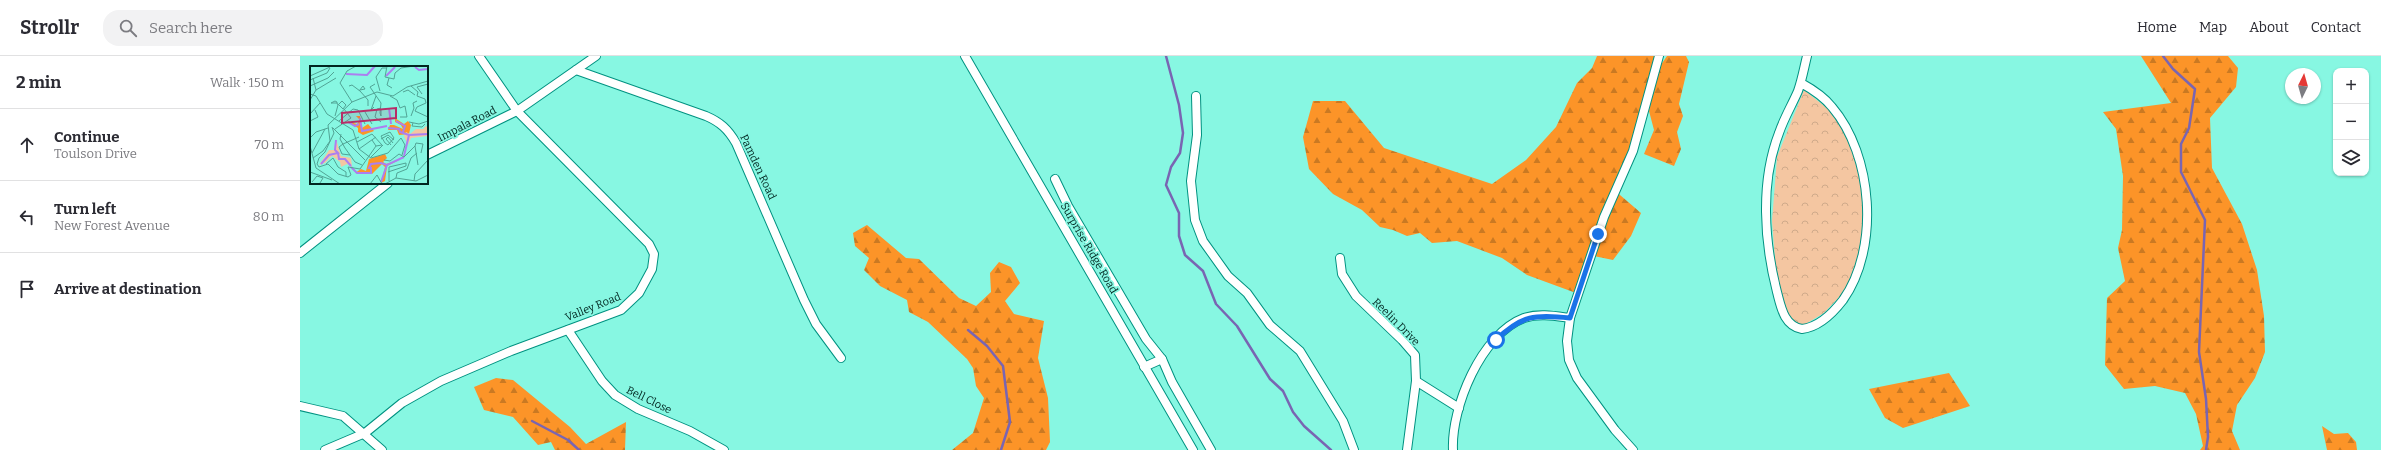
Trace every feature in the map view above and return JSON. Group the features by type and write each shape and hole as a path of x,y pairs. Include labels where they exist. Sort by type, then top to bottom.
{"street":[{"name":"Valley Road","path":"328,449 365,433 393,409 421,391 511,351 612,314 628,305 640,292 650,275 654,254 643,237 517,111 479,56"},
{"path":"517,111 596,56"},
{"name":"Surprise Ridge Road","path":"965,56 1193,450"},
{"path":"1633,450 1585,391 1574,373 1567,346 1570,318 1604,217 1632,151 1659,56"},
{"path":"1801,83 1829,104 1846,127 1854,146 1864,186 1867,232 1861,266 1848,292 1839,305 1822,321 1811,328 1802,329 1789,322 1781,308 1768,247 1766,216 1768,183 1775,145 1801,83 1806,56"},
{"name":"Pamden Road","path":"576,70 706,116 716,120 728,130 736,143 804,300 816,324 841,358"},
{"path":"1196,96 1197,135 1191,181 1195,220 1203,241 1228,276 1241,286 1270,325 1300,351 1343,421 1354,450"},
{"name":"Impala Road","path":"428,155 517,111"},
{"path":"1056,179 1068,206 1146,339 1162,358 1172,382 1211,450"},
{"path":"300,253 387,184"},
{"name":"Reelin Drive","path":"1340,258 1342,274 1356,296 1402,340 1415,355 1416,381 1407,450"},
{"path":"1453,450 1453,431 1459,408 1480,358 1508,328 1521,320 1537,316 1570,318"},
{"name":"Bell Close","path":"568,330 602,381 615,395 638,409 690,431 724,450"},
{"path":"1144,367 1162,358"},
{"path":"1416,381 1459,408"},
{"path":"300,406 343,416 365,433 382,450"}],"green space":[{"path":"1597,56 1656,56 1633,151 1613,189 1641,213 1631,236 1613,260 1589,255 1576,293 1527,275 1502,258 1457,241 1432,243 1420,233 1407,236 1393,230 1380,227 1362,210 1333,194 1309,169 1303,137 1313,101 1345,101 1384,148 1492,184 1526,160 1556,127 1577,83 1592,68"},
{"path":"1667,56 1686,56 1689,62 1679,104 1683,116 1677,132 1681,149 1674,166 1644,154 1654,130 1649,111 1656,72"},
{"path":"2141,56 2228,56 2238,68 2236,87 2210,118 2212,168 2242,224 2257,270 2264,316 2265,352 2255,378 2237,405 2232,431 2240,450 2200,450 2203,446 2196,414 2185,393 2155,386 2124,389 2105,365 2107,298 2125,281 2118,248 2122,230 2123,176 2116,129 2103,112 2171,103"},
{"path":"1804,90 1827,108 1847,130 1862,178 1867,232 1858,265 1845,291 1824,313 1804,325 1789,322 1776,273 1772,221 1777,157"},
{"path":"867,225 906,258 919,259 959,298 976,306 991,292 990,273 999,262 1011,267 1020,283 1005,301 1014,314 1044,321 1038,358 1048,398 1050,442 1046,450 952,450 973,433 984,398 976,386 973,368 967,359 928,322 909,312 907,300 880,286 864,270 869,258 855,246 853,233"},
{"path":"1949,373 1970,406 1903,428 1885,418 1869,389"},
{"path":"496,378 513,380 570,427 586,444 626,422 625,450 555,450 551,442 538,445 513,417 484,410 474,387"},
{"path":"2322,426 2334,434 2348,433 2356,442 2357,450 2327,450"}],"waterway":[{"path":"1166,56 1179,105 1183,133 1180,153 1171,167 1166,185 1179,213 1179,236 1185,255 1203,271 1216,304 1237,326 1270,379 1283,391 1293,412 1304,426 1331,450"},
{"path":"2163,56 2173,69 2195,89 2189,128 2181,144 2181,172 2205,220 2199,352 2206,399 2208,437 2206,450"},
{"path":"968,330 987,346 1003,366 1010,422 1001,450"},
{"path":"532,421 568,440 579,450"}],"route":[{"path":"1496,340 1508,328 1525,318 1543,315 1570,318 1598,234"}]}
